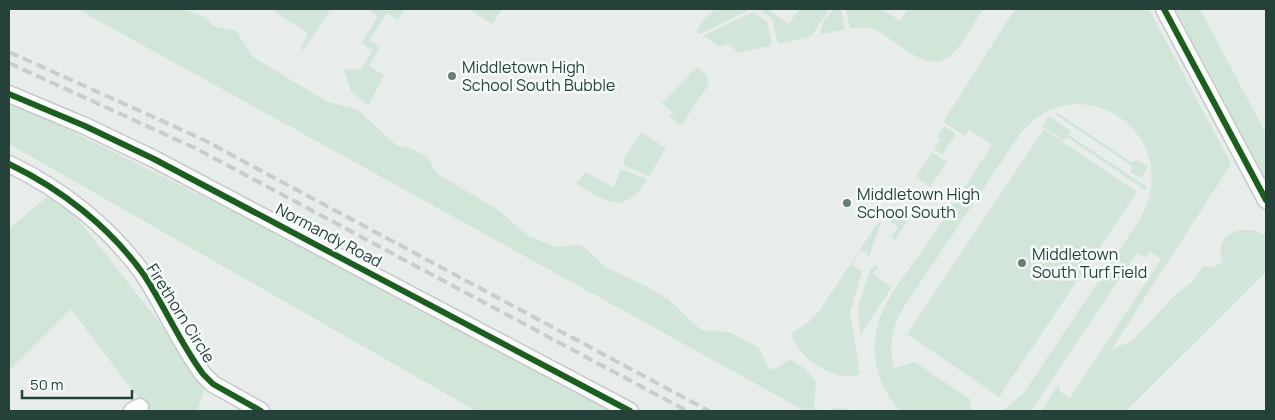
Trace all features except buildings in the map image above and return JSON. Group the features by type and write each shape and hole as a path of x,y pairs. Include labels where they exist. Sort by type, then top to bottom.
{"street":[{"path":"1164,9 1266,200"},
{"name":"Normandy Road","path":"9,94 154,158 630,411"},
{"name":"Firethorn Circle","path":"9,164 64,196 96,221 122,248 143,274 203,374 213,384 261,411"}],"green space":[{"path":"77,9 184,9 205,17 213,26 236,31 253,57 328,102 357,109 396,145 410,148 424,155 431,162 436,173 497,209 529,236 556,247 577,245 584,247 607,268 644,285 668,299 701,330 730,332 756,346 760,349 768,368 775,369 790,359 804,368 816,382 814,409 843,408 854,411 805,411"},
{"path":"270,9 331,9 303,51 301,47 308,33"},
{"path":"367,9 405,9 398,20 387,13 369,40 380,47 369,66 384,75 368,106 351,91 344,70 361,69 373,50 361,43 378,16"},
{"path":"469,9 502,9 492,24"},
{"path":"715,9 749,10 700,34 696,32 702,22"},
{"path":"766,9 789,24 799,9 829,9 812,36 780,44 777,41 772,18 760,11"},
{"path":"834,9 841,9 845,29 820,35 823,21"},
{"path":"846,9 882,9 900,21 908,9 983,9 957,49 943,60 933,61 912,54 873,29 850,28"},
{"path":"1015,9 1149,9 1231,164 1112,349 1132,341 1177,293 1192,282 1203,266 1212,267 1222,262 1221,246 1228,235 1234,232 1248,230 1266,236 1266,272 1126,411 1041,411 1058,385 1060,387 1059,391 1070,398 1161,259 1150,251 1145,258 1137,253 1031,411 1002,411 1023,394 1140,219 1151,187 1149,159 1138,135 1118,116 1094,106 1068,105 1042,115 1018,137 904,307 894,329 891,352 894,368 915,362 970,399 972,411 900,411 883,385 876,365 875,344 878,323 893,292 992,145 969,129 965,136 943,122"},
{"path":"1175,9 1200,9 1266,134 1266,180"},
{"path":"753,12 767,21 772,42 770,46 739,53 728,44 720,47 703,36"},
{"path":"697,67 705,73 709,84 682,124 679,125 669,117 673,113 662,103"},
{"path":"9,100 556,372 622,411 476,411 9,144"},
{"path":"1058,113 1131,162 1138,160 1148,167 1141,178 1130,172 1132,168 1129,164 1056,115"},
{"path":"1049,116 1071,131 1069,135 1147,187 1145,190 1067,137 1064,141 1042,126"},
{"path":"944,126 956,134 942,155 934,150 941,140 937,137"},
{"name":"Middletown South Turf Field","path":"1044,129 1137,192 999,397 907,334"},
{"path":"641,132 666,148 649,176 623,165 624,159"},
{"path":"932,152 947,162 930,187 916,177"},
{"path":"621,169 647,179 639,191 631,198 622,202 605,200 576,183 585,172 614,187"},
{"path":"55,190 207,383 197,411 148,411 71,309 9,371 9,229"},
{"path":"898,209 911,216 895,240 884,232 892,236 898,227 890,221"},
{"path":"879,221 881,223 869,256 866,254 867,249 864,253 860,251 852,265 862,271 850,312 860,374 851,376 830,372 808,359 800,351 794,342 792,333 810,321 820,310"},
{"path":"875,265 878,267 873,274 892,287 860,335 858,306 871,268"}],"railway":[{"path":"9,52 200,138 709,411"},
{"path":"9,63 195,148 687,411"}],"cycle path":[{"path":"1164,9 1266,200"},
{"path":"9,94 85,126 154,159 630,411"},
{"path":"9,164 66,197 100,225 131,257 144,275 203,374 213,384 261,411"}],"place":[{"name":"Middletown High School South Bubble","path":"452,76"},
{"name":"Middletown High School South","path":"847,203"},
{"name":"Middletown South Turf Field","path":"1022,263"}]}
